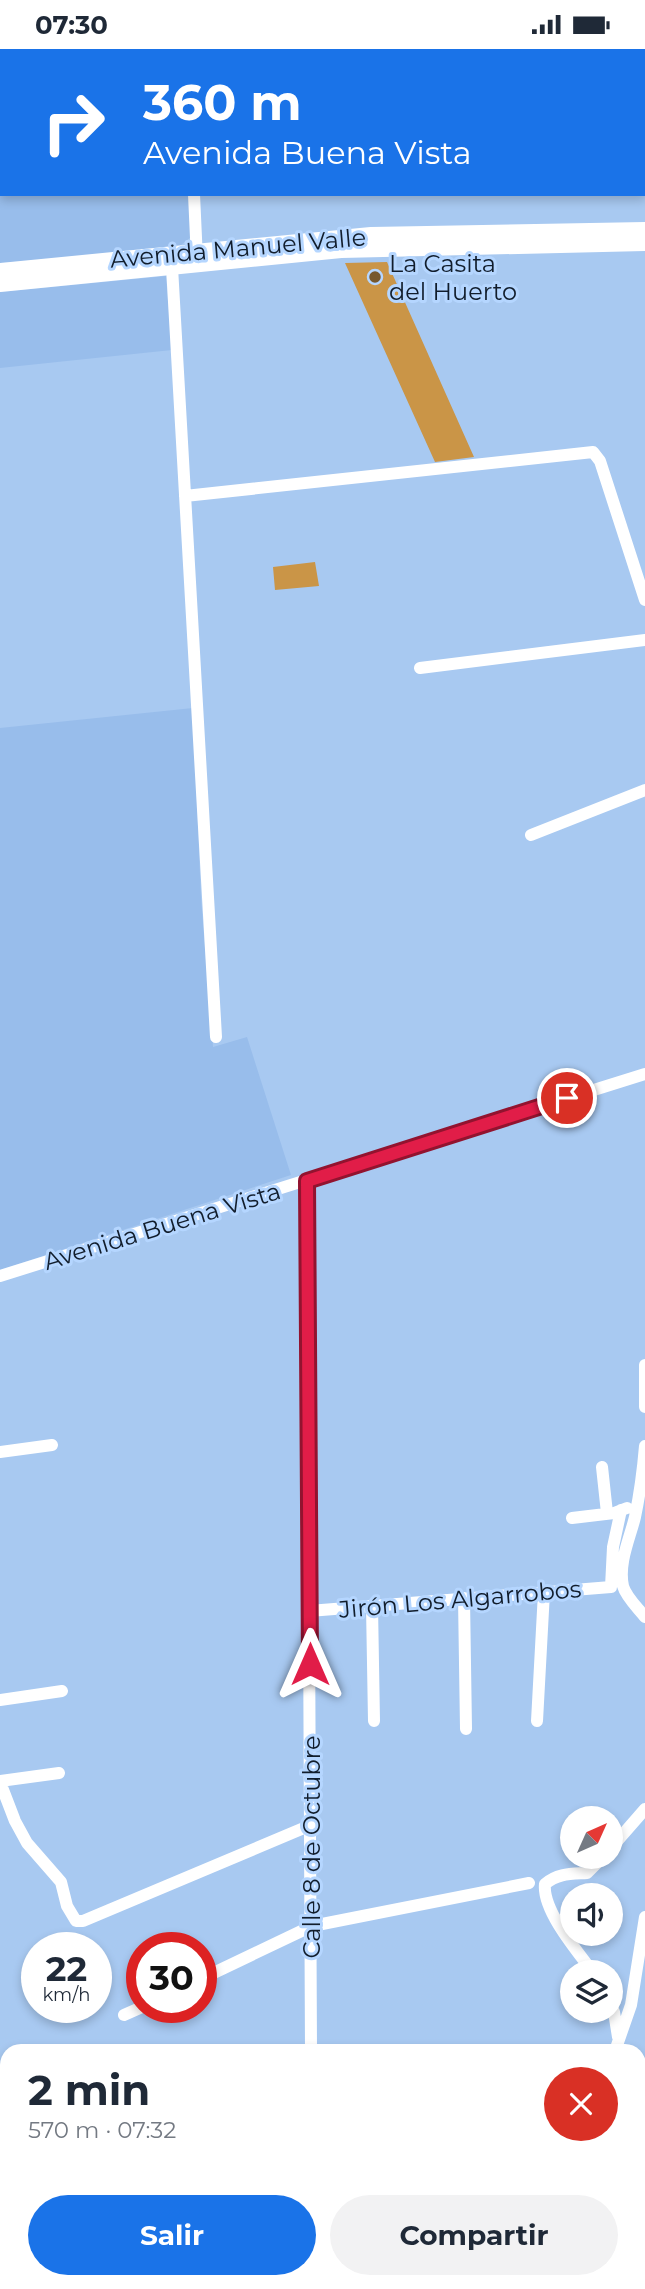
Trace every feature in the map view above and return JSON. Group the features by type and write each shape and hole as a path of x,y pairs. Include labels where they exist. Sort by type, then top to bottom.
{"main road":[{"name":"Avenida Manuel Valle","path":"0,284 172,267 197,258 371,235 645,230"},
{"name":"Avenida Manuel Valle","path":"0,271 341,250 645,243"}],"street":[{"path":"194,196 197,258"},
{"path":"172,267 216,1037"},
{"path":"185,496 589,451 600,461 645,600"},
{"path":"420,668 645,640"},
{"path":"531,835 645,790"},
{"name":"Avenida Buena Vista","path":"0,1276 645,1074"},
{"name":"Calle 8 de Octubre","path":"307,1181 311,2044"},
{"path":"645,1365 645,1407"},
{"path":"0,1452 51,1445"},
{"path":"644,1614 623,1589 622,1579 645,1446"},
{"path":"602,1467 607,1513"},
{"path":"572,1518 621,1510 637,1504"},
{"name":"Jirón Los Algarrobos","path":"309,1611 611,1587 613,1548 621,1510"},
{"path":"537,1721 544,1592"},
{"path":"464,1598 466,1729"},
{"path":"372,1606 374,1721"},
{"path":"0,1700 62,1691"},
{"path":"59,1773 0,1781 15,1821 27,1843 61,1882 67,1906 76,1921 83,1921 311,1825"},
{"path":"623,1834 645,1809"},
{"path":"584,1960 563,1934 544,1894 545,1884 552,1878 560,1874 587,1873 591,1869"},
{"path":"217,1971 312,1926 529,1883"},
{"path":"617,2044 631,2005 645,1917"},
{"path":"616,2023 617,2044"}],"shaded area":[{"path":"0,196 188,196 191,237 176,249 0,263"},
{"path":"387,262 474,457 435,462 345,263"},
{"path":"166,276 172,350 0,368 0,292"},
{"path":"315,562 319,586 275,590 273,567"},
{"path":"193,708 201,898 213,1047 247,1037 291,1175 0,1270 0,728"}],"place":[{"name":"La Casita del Huerto","path":"375,277"}],"route":[{"path":"310,1664 307,1181 567,1098"}]}
